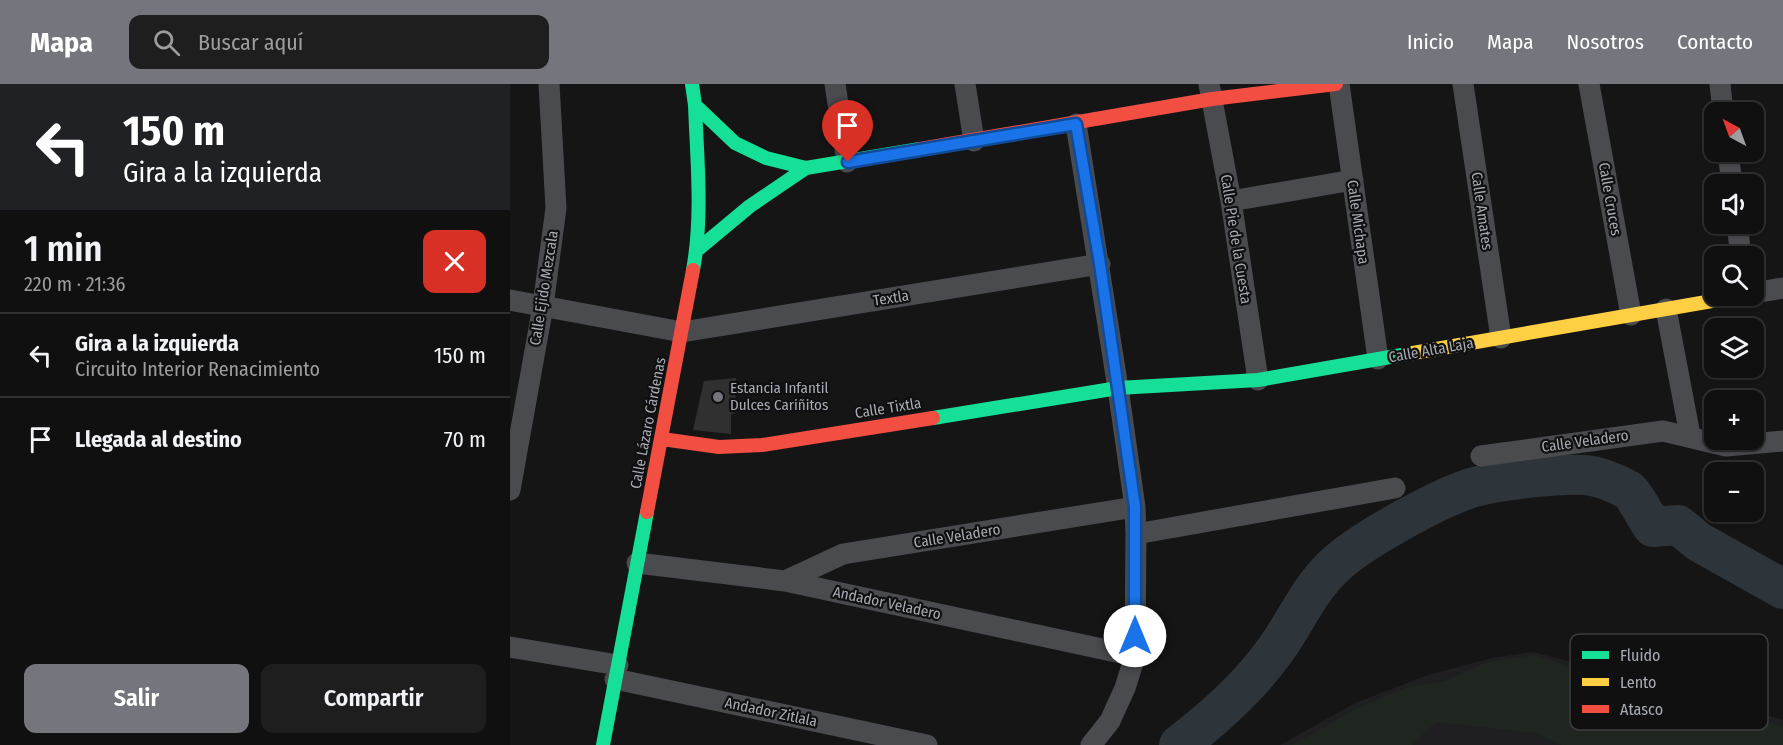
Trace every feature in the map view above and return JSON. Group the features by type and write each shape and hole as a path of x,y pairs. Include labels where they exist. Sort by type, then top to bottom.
{"main road":[{"name":"Calle Lázaro Cárdenas","path":"603,745 696,251 695,105 692,84"},
{"path":"695,105 735,143 766,158 806,168 1076,124 1210,91 1337,84"},
{"path":"696,251 750,206 806,168"},
{"name":"Calle Alta Laja","path":"1118,388 1258,380 1704,302"},
{"name":"Calle Tixtla","path":"662,439 719,447 762,445 1118,388"}],"street":[{"name":"Calle Ejido Mezcala","path":"510,490 543,306 556,208 555,144 549,84"},
{"path":"835,84 848,162"},
{"path":"965,84 974,141"},
{"name":"Calle Michapa","path":"1337,84 1378,359"},
{"name":"Calle Amates","path":"1463,84 1501,338"},
{"name":"Calle Cruces","path":"1589,84 1631,315"},
{"path":"1720,84 1722,102"},
{"name":"Calle Pie de la Cuesta","path":"1210,91 1231,201 1258,380"},
{"path":"1076,124 1100,264 1135,507 1136,534 1135,656 1110,721 1091,745"},
{"path":"1231,201 1353,180"},
{"name":"Textla","path":"510,300 682,332 1100,264"},
{"path":"1764,291 1783,288"},
{"path":"1666,309 1690,435 1726,446 1783,441"},
{"name":"Calle Veladero","path":"1481,456 1634,433 1663,431 1690,435"},
{"path":"1136,534 1395,488"},
{"name":"Calle Veladero","path":"785,581 843,554 1135,507"},
{"name":"Andador Veladero","path":"637,563 785,581 1135,656"},
{"name":"Andador Zitlala","path":"510,647 927,745"}],"shaded area":[{"path":"1533,652 1570,662 1570,730 1768,730 1768,716 1783,720 1783,745 1280,745 1355,703 1431,674 1492,658"},
{"path":"1535,655 1570,666 1570,730 1768,730 1768,722 1783,727 1783,745 1562,745 1535,733 1436,722 1412,745 1292,745 1361,706 1405,688 1444,681 1487,662"}],"building":[{"name":"Estancia Infantil Dulces Cariñitos","path":"736,378 735,413 731,414 731,434 693,430 704,381"}],"waterway":[{"path":"1179,745 1219,712 1255,676 1283,639 1316,587 1333,567 1360,546 1419,511 1482,485 1559,475 1585,475 1607,480 1631,492 1653,527 1678,525 1699,542 1783,589"}],"traffic: fast":[{"path":"692,84 695,105 735,143 766,158 806,168 920,149"},
{"path":"693,270 699,208 695,105"},
{"path":"696,251 750,206 806,168"},
{"path":"933,418 1118,388 1258,380 1413,353"},
{"path":"603,745 647,512"}],"traffic: slow":[{"path":"1413,353 1704,302"}],"traffic: jam":[{"path":"920,149 1212,99 1336,84"},
{"path":"647,512 693,270"},
{"path":"662,439 719,447 762,445 933,418"}],"place":[{"name":"Estancia Infantil Dulces Cariñitos","path":"718,397"}],"route":[{"path":"848,162 1076,124 1100,264 1135,507 1135,636"}]}
